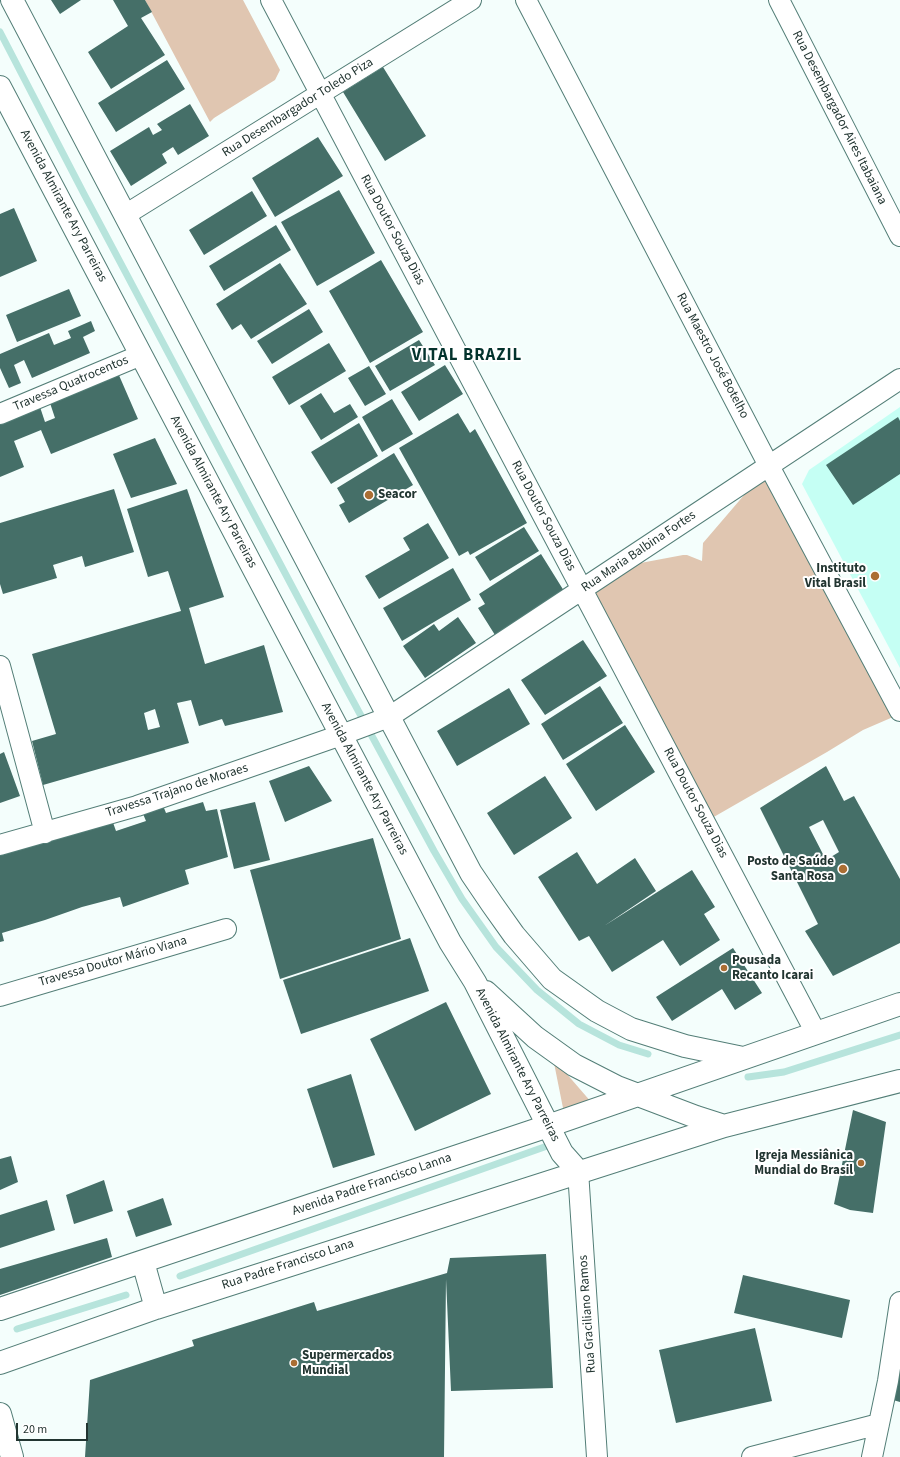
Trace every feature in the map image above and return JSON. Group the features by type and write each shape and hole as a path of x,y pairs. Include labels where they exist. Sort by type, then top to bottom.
{"street":[{"path":"12,0 125,215 383,719 471,873 514,935 552,979 597,1011 631,1029 686,1046 742,1058 900,1004"},
{"name":"Rua Doutor Souza Dias","path":"271,0 816,1033"},
{"name":"Rua Desembargador Toledo Piza","path":"125,215 471,0"},
{"name":"Rua Maestro José Botelho","path":"526,0 769,466 900,711"},
{"name":"Rua Desembargador Aires Itabaiana","path":"779,0 900,236"},
{"name":"Avenida Almirante Ary Parreiras","path":"0,87 141,355 347,733 450,942 475,982 562,1154 578,1171"},
{"name":"Travessa Quatrocentos","path":"0,414 141,355"},
{"name":"Rua Maria Balbina Fortes","path":"347,733 383,719 582,590 900,379"},
{"path":"0,666 45,833"},
{"name":"Travessa Trajano de Moraes","path":"0,845 137,806 347,733"},
{"name":"Travessa Doutor Mário Viana","path":"0,996 226,929"},
{"path":"475,982 535,1037 574,1065 617,1086 696,1117 724,1126"},
{"name":"Avenida Padre Francisco Lanna","path":"0,1309 548,1126 742,1058"},
{"path":"688,1077 683,1090 685,1102 696,1117"},
{"path":"578,1171 724,1126 900,1081"},
{"name":"Rua Padre Francisco Lana","path":"0,1363 156,1308 578,1171"},
{"name":"Rua Graciliano Ramos","path":"578,1171 597,1457"},
{"path":"143,1262 156,1308"},
{"path":"872,1457 888,1381 900,1302"},
{"path":"0,1414 12,1457"},
{"path":"752,1457 879,1424"}],"shaded area":[{"path":"145,0 243,0 280,70 275,80 210,122"},
{"name":"Instituto Vital Brasil","path":"900,407 900,668 802,484 809,470"},
{"path":"769,466 900,714 863,730 705,822 582,590 614,568 683,555 687,555 702,561 703,543"},
{"path":"553,1058 592,1103 564,1113"}],"building":[{"path":"51,0 81,0 60,14"},
{"path":"113,0 145,0 152,12 141,18 165,55 111,89 88,52 128,26"},
{"path":"167,60 185,89 116,132 98,103"},
{"path":"383,67 426,136 385,161 343,92"},
{"path":"190,104 209,136 178,155 173,147 162,154 167,163 131,186 110,151 149,127 153,135 162,130 157,124"},
{"path":"318,137 343,176 275,217 252,178"},
{"path":"339,190 375,253 317,286 281,222"},
{"path":"252,191 267,216 204,255 189,230"},
{"path":"14,208 37,261 0,277 0,214"},
{"path":"276,225 291,250 224,291 209,266"},
{"path":"381,260 423,332 370,363 329,291"},
{"path":"280,263 307,304 251,339 241,324 232,330 216,304"},
{"path":"69,289 81,316 17,342 6,315"},
{"path":"309,309 323,332 272,364 257,341"},
{"path":"91,321 95,331 83,337 90,353 32,378 24,360 14,365 21,383 9,388 0,368 0,354 49,333 54,345 71,338 68,331"},
{"path":"419,340 435,365 390,391 375,366"},
{"path":"329,343 346,371 289,405 272,377"},
{"path":"445,365 463,394 419,421 401,392"},
{"path":"369,366 386,394 365,406 348,378"},
{"path":"118,373 138,419 51,454 41,430 14,441 24,467 0,477 0,419 39,404 45,422 55,418 50,403"},
{"path":"321,393 334,413 350,404 358,417 321,440 300,406"},
{"path":"392,399 413,434 382,452 362,417"},
{"path":"458,413 470,433 475,429 527,523 470,555 468,551 459,556 399,448"},
{"path":"898,417 900,421 900,474 853,505 826,465"},
{"path":"359,423 378,456 331,484 311,452"},
{"path":"155,438 177,484 131,498 113,454"},
{"name":"Seacor","path":"394,453 413,485 349,523 339,505 345,502 337,488"},
{"path":"114,489 134,552 85,567 82,556 53,565 57,578 3,594 0,584 0,523"},
{"path":"187,489 224,597 189,608 205,664 264,645 283,712 225,726 222,719 199,726 191,700 177,703 189,743 43,785 32,741 56,734 32,654 181,611 168,571 148,577 127,509","holes":["155,709 160,727 148,730 144,713"]},
{"path":"428,523 449,558 379,599 365,576 410,550 403,538"},
{"path":"524,527 539,551 490,581 475,557"},
{"path":"541,554 564,591 495,635 478,608 485,604 479,594"},
{"path":"453,568 471,600 402,641 383,608"},
{"path":"458,617 476,643 425,678 403,646 434,624 439,631"},
{"path":"583,640 607,676 545,715 521,680"},
{"path":"600,686 623,723 563,760 541,724"},
{"path":"509,688 530,724 457,766 437,731"},
{"path":"625,725 655,772 596,811 566,764"},
{"path":"4,752 20,796 0,803 0,754"},
{"path":"309,766 332,801 285,822 269,781"},
{"name":"Posto de Saúde Santa Rosa","path":"826,766 844,801 854,796 900,879 900,943 833,976 805,931 818,924 760,808","holes":["823,820 839,852 826,860 809,827"]},
{"path":"545,776 572,818 514,855 487,813"},
{"path":"203,802 206,811 217,809 228,857 185,870 189,884 123,907 120,897 82,907 2,933 4,941 0,942 0,850 111,817 116,831 146,821 141,809 162,803 166,813"},
{"path":"255,802 270,860 234,869 220,810"},
{"path":"373,838 401,939 280,979 250,870"},
{"path":"577,852 597,884 635,858 656,891 604,926 692,870 715,907 704,914 720,940 680,966 663,940 612,972 589,936 579,941 538,877"},
{"path":"410,938 429,991 301,1034 283,980"},
{"name":"Pousada Recanto Icarai","path":"733,948 762,993 735,1010 722,989 672,1021 656,997"},
{"path":"446,1002 491,1094 415,1131 370,1039"},
{"path":"351,1074 375,1155 333,1168 307,1089"},
{"name":"Igreja Messiânica Mundial do Brasil","path":"853,1110 886,1122 873,1213 850,1210 834,1204"},
{"path":"11,1156 18,1182 0,1190 0,1159"},
{"path":"104,1180 113,1211 74,1224 66,1195"},
{"path":"163,1198 172,1225 136,1237 127,1211"},
{"path":"47,1200 55,1230 0,1248 0,1215"},
{"path":"107,1238 112,1257 0,1295 0,1269"},
{"name":"Supermercados Mundial","path":"546,1254 553,1388 451,1391 446,1279 444,1457 85,1457 90,1380 194,1346 192,1340 314,1302 317,1311 447,1273 450,1258"},
{"path":"743,1275 850,1300 842,1338 734,1313"},
{"path":"755,1328 772,1401 676,1423 659,1350"},
{"path":"900,1372 900,1402 893,1400"}],"waterway":[{"path":"0,32 84,194 346,688 434,851 462,899 496,947 537,990 579,1024 619,1045 648,1054"},
{"path":"748,1077 784,1072 900,1035"},
{"path":"180,1276 550,1145"},
{"path":"17,1329 126,1295"}],"place":[{"name":"Seacor","path":"369,495"},
{"name":"Instituto Vital Brasil","path":"875,576"},
{"name":"Posto de Saúde Santa Rosa","path":"843,869"},
{"name":"Pousada Recanto Icarai","path":"724,968"},
{"name":"Igreja Messiânica Mundial do Brasil","path":"861,1163"},
{"name":"Supermercados Mundial","path":"294,1363"}],"district":[{"name":"VITAL BRAZIL","path":"467,356"}]}
